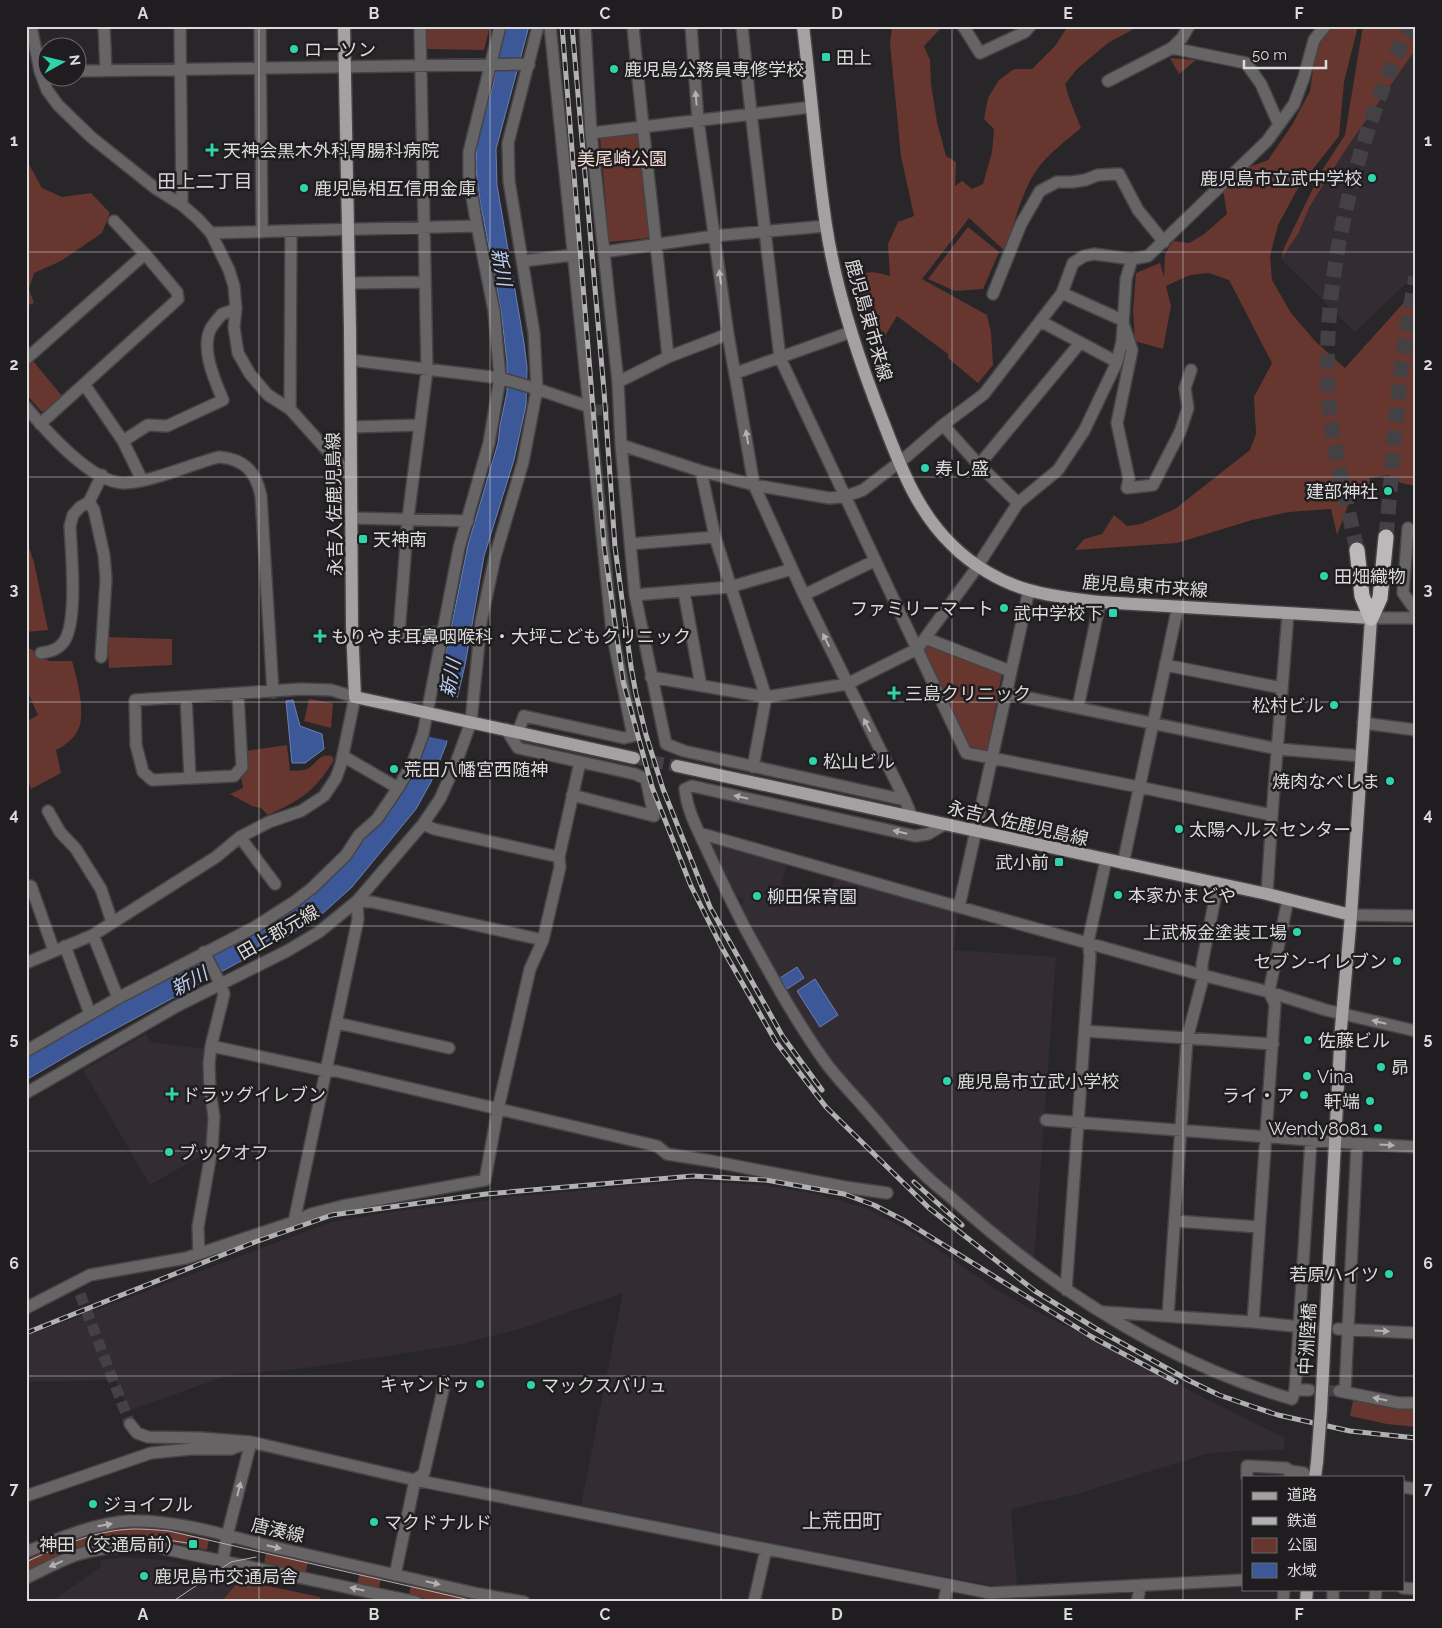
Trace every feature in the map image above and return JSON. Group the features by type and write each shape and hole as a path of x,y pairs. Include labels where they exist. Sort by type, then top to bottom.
{"highway":[{"path":"1371,618 1380,598 1386,537"},
{"path":"1357,550 1362,596 1371,618"}],"main road":[{"name":"永吉入佐鹿児島線","path":"344,26 351,360 352,627 355,696"},
{"name":"鹿児島東市来線","path":"803,26 826,226 851,332 866,379 907,483 925,513 952,545 1000,579 1029,590 1100,602 1371,618"},
{"path":"1335,1142 1342,1013 1351,915 1371,618"},
{"path":"355,696 634,758"},
{"name":"永吉入佐鹿児島線","path":"677,766 976,830 1123,864 1218,883 1351,915"},
{"name":"中洲陸橋","path":"1310,1475 1317,1462 1321,1410 1335,1142"}],"street":[{"path":"32,26 38,48"},
{"path":"104,26 106,70"},
{"path":"180,26 182,205"},
{"path":"260,26 262,232"},
{"path":"420,26 427,370 408,518 399,634 444,632"},
{"path":"26,1051 118,998 255,927 294,902 312,888 346,855 359,835 376,819 398,788 413,762 423,734 459,548 489,443 500,378 494,311 477,226 470,179 469,152 500,26"},
{"name":"田上郡元線","path":"26,1093 177,1006 287,951 319,932 356,901 422,824 440,798 456,763 471,722 481,622 495,558 522,462 537,389 534,333 508,181 507,161 508,143 538,26"},
{"path":"550,26 612,632 633,736 624,738 524,716 512,730 518,748 635,774 646,780 654,816 572,795"},
{"path":"585,26 591,132 618,382 614,410 621,445 635,595 666,744 684,751 905,800"},
{"path":"633,26 642,126 657,244 668,357"},
{"path":"690,26 698,120 714,236 728,334 754,485 804,595 912,817"},
{"path":"742,26 780,358 966,753 1272,816"},
{"path":"963,26 980,53 1024,32 1030,26"},
{"path":"1108,80 1172,48 1182,38 1189,26"},
{"path":"621,445 701,472 754,485 828,498 844,497 863,490 943,424 984,394 1062,293 1073,263 1084,256 1101,254 1132,259 1148,256 1267,141 1294,104 1314,40 1324,26"},
{"path":"1172,48 1246,64 1261,84 1279,125"},
{"path":"88,71 528,65"},
{"path":"47,88 67,115 155,188 182,205 211,233 229,270 234,286 236,310 234,327 238,353 250,374 268,395 290,409 351,477"},
{"path":"591,132 812,106"},
{"path":"993,294 1021,224 1040,190 1057,182 1072,182 1098,175 1119,174 1138,210 1164,242"},
{"path":"40,424 178,300 177,292 114,221"},
{"path":"211,233 477,226"},
{"path":"604,252 714,236 826,226"},
{"path":"290,409 291,231"},
{"path":"26,359 145,254"},
{"path":"523,261 574,255"},
{"path":"651,677 766,697 847,684 918,649 978,565 1018,503 1058,470 1084,431 1116,362 1122,341 1126,278 1132,259"},
{"path":"349,283 425,282"},
{"path":"1062,293 1122,320 1132,350 1117,423 1129,479 1127,488 1153,485 1180,432 1188,408 1185,388 1190,370"},
{"path":"123,441 148,424 167,426 223,400 211,372 208,342 210,331 222,314 236,310"},
{"path":"1040,321 1116,362"},
{"path":"736,373 851,332"},
{"path":"618,382 668,357 728,334"},
{"path":"979,464 1080,343"},
{"path":"351,360 500,378 589,408"},
{"path":"84,384 123,441 142,480"},
{"path":"26,407 62,447 102,475 116,482 142,480 218,458 227,458 239,462 250,470 258,481 261,496 272,692"},
{"path":"943,424 1018,503"},
{"path":"351,426 420,425"},
{"path":"701,472 715,537 766,697 753,767"},
{"path":"41,653 52,651 62,644 68,633 72,601 70,526 73,515 80,507 90,502 102,475"},
{"path":"90,502 94,510 104,555 106,579 101,657"},
{"path":"352,518 468,521"},
{"path":"1408,528 1403,592 1416,611"},
{"path":"630,544 715,537"},
{"path":"804,595 874,561"},
{"path":"635,595 730,587 792,569"},
{"path":"959,907 1029,590"},
{"path":"684,592 701,686"},
{"path":"1078,707 1100,602"},
{"path":"1123,864 1178,606"},
{"path":"1267,894 1288,614"},
{"path":"1371,618 1416,618"},
{"path":"925,638 1010,671"},
{"path":"1165,665 1282,688"},
{"path":"26,963 93,935 216,857 240,837 269,822 301,810 324,796 336,778 343,756 355,696 331,690 301,689 135,700 134,729 136,746 143,772 152,780 234,776 242,766 238,694"},
{"path":"1005,693 1278,749 1361,756"},
{"path":"186,697 190,778"},
{"path":"1364,723 1416,730"},
{"path":"343,756 398,788"},
{"path":"26,1308 90,1276 186,1258 294,1222 311,1214 342,1206 485,1180 498,1109 530,969 543,940 560,868 559,857 580,762"},
{"path":"945,824 928,834 915,836 692,786 685,789 686,799 699,833 740,920 821,1058 921,1172 988,1231 1066,1290 1104,1312 1117,1323 1170,1352 1220,1375 1262,1390 1292,1398 1295,1390 1311,1140"},
{"path":"48,811 60,832 76,849 101,889 112,922"},
{"path":"422,824 434,829 559,857"},
{"path":"699,833 1202,975 1416,1031"},
{"path":"240,837 275,884"},
{"path":"1066,1290 1090,956 1088,942 1106,860"},
{"path":"1168,1316 1187,1039 1202,982 1202,964 1218,883"},
{"path":"26,889 31,886 90,1014"},
{"path":"1253,1322 1275,1004 1269,992 1288,899"},
{"path":"294,1222 358,919 356,901 372,902 543,940"},
{"path":"1351,915 1416,916"},
{"path":"93,935 118,998"},
{"path":"199,1254 198,1227 212,1148 214,1117 210,1091 209,1064 211,1046 224,994 204,952"},
{"path":"337,1023 449,1048"},
{"path":"1085,1031 1273,1044"},
{"path":"211,1046 327,1071 336,1071 657,1146 667,1154 845,1187 887,1192"},
{"path":"1046,1120 1416,1147"},
{"path":"1357,1144 1344,1330 1342,1391 1399,1403 1416,1404"},
{"path":"1175,1221 1259,1227"},
{"path":"76,1282 80,1294"},
{"path":"1104,1312 1313,1328"},
{"path":"1344,1330 1416,1333"},
{"path":"395,1575 415,1480 424,1472 444,1386"},
{"path":"1295,1390 1310,1390"},
{"path":"130,1424 137,1433 148,1437 200,1438 251,1442 415,1480 990,1593 1242,1580"},
{"path":"26,1496 151,1453 191,1448 231,1449 251,1442"},
{"path":"223,1560 227,1536 251,1442"},
{"path":"1247,1476 1248,1466 1286,1468 1290,1474 1310,1475"},
{"name":"唐湊線","path":"26,1552 69,1534 104,1525 129,1521 155,1522 227,1536 395,1575 524,1602"},
{"path":"26,1578 76,1556 109,1547 156,1547 416,1602"},
{"path":"754,1602 766,1549"},
{"path":"944,1602 947,1585"},
{"path":"1137,1602 1141,1586"}],"shaded area":[{"name":"鹿児島市立武中学校","path":"1416,49 1416,274 1355,332 1281,259 1298,234 1310,206 1346,149"},
{"name":"鹿児島市立武小学校","path":"712,842 787,864 781,885 827,901 835,878 958,913 954,950 1056,957 1034,1262 922,1167 871,1110 824,1052 761,952 740,914 744,898 731,895 709,847"},
{"path":"146,1034 151,1042 207,1049 210,1138 209,1151 150,1185 83,1070"},
{"path":"690,1181 765,1185 819,1195 866,1208 917,1235 992,1287 1037,1312 1155,1370 1200,1396 1285,1438 1284,1450 1234,1451 1206,1454 1077,1494 1011,1509 1017,1585 995,1586 581,1505 623,1293 523,1328 453,1346 305,1368 229,1375 128,1411 115,1380 26,1382 26,1336 332,1222 384,1213 511,1197"},
{"path":"126,1557 166,1560 240,1580 221,1602 50,1602 101,1567 100,1560"}],"green space":[{"path":"427,26 490,26 484,50 426,49"},
{"path":"892,26 943,26 924,46 930,60 931,84 937,122 946,156 956,162 955,186 962,181 972,189 983,184 992,152 994,129 984,119 988,98 999,80 1014,69 1032,69 1055,46 1068,26 1139,26 1108,43 1077,69 1065,84 1081,128 1052,153 1031,179 1022,199 1005,251 969,218 922,279 987,315 991,332 993,365 978,383 948,358 948,354 897,316 877,349 866,339 852,289 864,274 872,272 890,276 888,244 898,222 914,216 901,156 890,44"},
{"path":"1331,26 1358,26 1344,82 1339,136 1298,188 1278,225 1270,256 1272,280 1291,313 1315,341 1345,368 1416,289 1416,486 1401,483 1388,475 1370,478 1369,499 1360,496 1351,497 1337,535 1331,509 1289,512 1252,520 1177,543 1075,550 1084,539 1102,534 1114,515 1127,526 1141,524 1175,509 1250,450 1256,434 1254,397 1272,363 1229,280 1209,273 1190,275 1166,286 1171,306 1163,349 1135,341 1133,311 1136,273 1160,263 1164,277 1165,254 1173,241 1189,243 1203,235 1227,214 1223,190 1247,168 1268,160 1292,125 1310,91 1316,49"},
{"path":"1363,26 1416,26 1416,49 1346,149 1310,206 1298,234 1281,259 1284,248 1321,172 1345,135"},
{"path":"1170,58 1196,60 1179,74"},
{"name":"美尾崎公園","path":"640,134 649,238 609,242 600,137"},
{"path":"26,159 42,188 62,197 91,193 110,213 102,233 61,261 34,273 29,289 34,303 26,306"},
{"path":"968,227 999,252 983,289 955,291 928,279"},
{"path":"33,361 62,396 45,411 41,411 26,394 26,366"},
{"path":"26,539 34,562 48,630 26,632"},
{"path":"107,637 172,639 172,665 109,668"},
{"path":"927,645 1002,674 987,751 968,746 923,653"},
{"path":"26,649 31,649 49,661 72,661 81,707 80,725 77,732 73,738 56,750 61,773 31,789 26,776 26,722 38,715 26,689"},
{"path":"309,699 333,703 331,728 304,721"},
{"path":"287,745 290,771 307,769 321,757 332,756 334,760 313,788 289,805 268,815 261,808 252,806 230,794 243,788 241,775 248,769 246,751"},
{"path":"1354,1396 1416,1407 1416,1427 1387,1424 1350,1416"},
{"path":"136,1527 168,1530 209,1539 207,1550 172,1542 138,1538 123,1539 80,1549 26,1572 26,1559 71,1540 108,1530"},
{"path":"266,1553 308,1561 306,1572 264,1564"},
{"path":"360,1572 381,1577 379,1588 357,1584"},
{"path":"240,1580 320,1597 319,1602 221,1602"},
{"path":"411,1584 491,1602 437,1602 409,1595"}],"water":[{"name":"新川","path":"505,26 529,26 496,149 497,185 527,367 526,405 514,460 484,556 465,665 446,745 431,782 416,809 352,887 323,913 291,934 84,1046 26,1080 26,1058 151,986 259,930 312,897 382,820 404,790 420,763 438,692 468,545 498,443 507,392 507,362 501,310 480,201 476,169 477,142 493,85"},
{"path":"293,700 300,726 322,734 324,749 305,763 292,763 286,701"},
{"path":"797,967 804,978 787,989 780,978"},
{"path":"815,979 838,1015 820,1027 797,991"}],"pier":[{"path":"437,692 459,698 449,741 426,736"}],"tunnel":[{"path":"1357,550 1332,430 1328,390 1331,298 1347,204 1360,157 1374,111 1391,67 1410,26"},
{"path":"1386,537 1401,374 1416,277"},
{"path":"591,410 609,410"},
{"path":"634,758 677,766"},
{"path":"80,1294 130,1424"},
{"path":"1309,1390 1338,1391"}],"tram line":[{"path":"26,1562 65,1545 106,1532 134,1529 169,1531 478,1602"},
{"path":"150,1537 187,1543"},
{"path":"172,1602 231,1562 256,1557"}],"railway":[{"path":"562,26 604,545 623,681 652,787 691,886 721,946 776,1042 826,1107 929,1208 1035,1291 1095,1328 1188,1380 1219,1395 1278,1415 1350,1431 1416,1438"},
{"path":"572,26 604,391 615,547 636,694 646,735 663,789 710,907 783,1037 822,1090"},
{"path":"26,1333 255,1242 332,1215 486,1194 693,1176 766,1180 844,1194 874,1205 905,1221 1092,1337 1176,1382"},
{"path":"914,1182 962,1225"}],"place":[{"name":"ローソン","path":"294,49"},
{"name":"田上","path":"826,57"},
{"name":"鹿児島公務員専修学校","path":"614,69"},
{"name":"天神会黒木外科胃腸科病院","path":"212,150"},
{"name":"鹿児島市立武中学校","path":"1372,178"},
{"name":"鹿児島相互信用金庫","path":"304,188"},
{"name":"寿し盛","path":"925,468"},
{"name":"建部神社","path":"1388,491"},
{"name":"天神南","path":"363,539"},
{"name":"田畑織物","path":"1324,576"},
{"name":"ファミリーマート","path":"1004,608"},
{"name":"武中学校下","path":"1113,613"},
{"name":"もりやま耳鼻咽喉科・大坪こどもクリニック","path":"320,636"},
{"name":"三島クリニック","path":"894,693"},
{"name":"松村ビル","path":"1334,705"},
{"name":"松山ビル","path":"813,761"},
{"name":"荒田八幡宮西随神","path":"394,769"},
{"name":"焼肉なべしま","path":"1390,781"},
{"name":"太陽ヘルスセンター","path":"1179,829"},
{"name":"武小前","path":"1059,862"},
{"name":"本家かまどや","path":"1118,895"},
{"name":"柳田保育園","path":"757,896"},
{"name":"上武板金塗装工場","path":"1297,932"},
{"name":"セブン-イレブン","path":"1397,961"},
{"name":"佐藤ビル","path":"1308,1040"},
{"name":"昴","path":"1381,1067"},
{"name":"Vina","path":"1307,1076"},
{"name":"鹿児島市立武小学校","path":"947,1081"},
{"name":"ドラッグイレブン","path":"172,1094"},
{"name":"ライ・ア","path":"1304,1095"},
{"name":"軒端","path":"1370,1101"},
{"name":"Wendy8081","path":"1378,1128"},
{"name":"ブックオフ","path":"169,1152"},
{"name":"若原ハイツ","path":"1389,1274"},
{"name":"キャンドゥ","path":"480,1384"},
{"name":"マックスバリュ","path":"531,1385"},
{"name":"ジョイフル","path":"93,1504"},
{"name":"マクドナルド","path":"374,1522"},
{"name":"神田（交通局前）","path":"193,1544"},
{"name":"鹿児島市交通局舎","path":"144,1576"}],"district":[{"name":"田上二丁目","path":"205,181"},
{"name":"上荒田町","path":"842,1521"}]}
